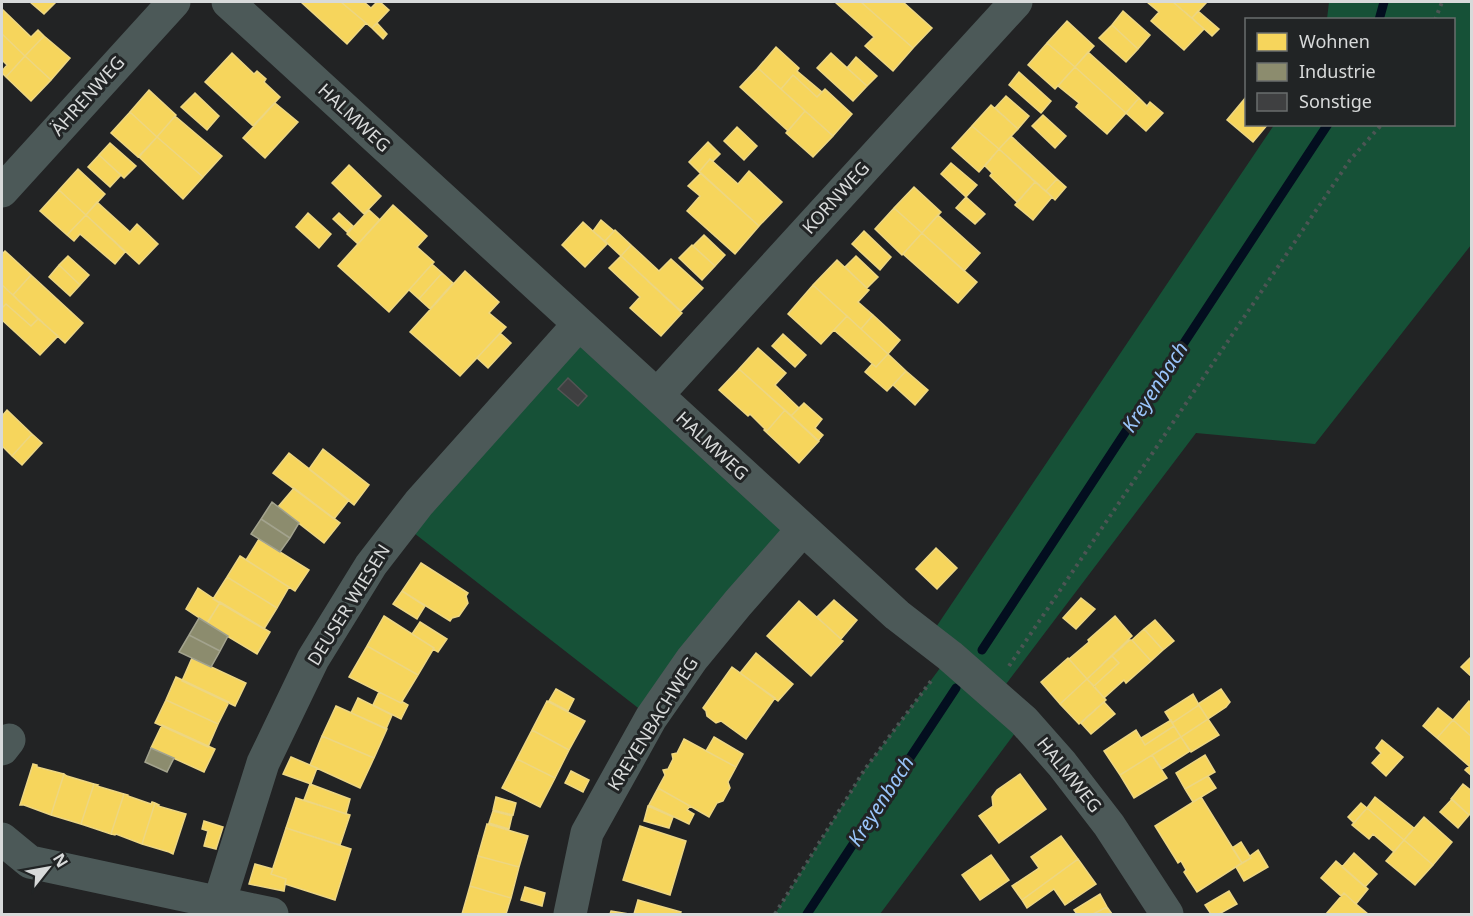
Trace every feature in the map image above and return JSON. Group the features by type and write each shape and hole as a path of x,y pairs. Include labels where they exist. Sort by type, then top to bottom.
{"street":[{"name":"ÄHRENWEG","path":"2,191 174,2"},
{"name":"HALMWEG","path":"228,2 897,615 950,656 1024,721 1062,764 1109,825 1167,915"},
{"name":"KORNWEG","path":"657,395 1016,2"},
{"name":"DEUSER WIESEN","path":"219,909 263,763 313,659 371,565 419,503 579,324"},
{"name":"KREYENBACHWEG","path":"570,915 586,833 651,718 692,659 803,529"},
{"path":"2,838 30,862 219,909 272,915"}],"path":[{"path":"1436,18 1442,2"},
{"path":"992,692 1350,160 1380,126"},
{"path":"775,915 865,769 950,656"}],"green space":[{"path":"1329,2 1471,2 1471,245 1315,444 1196,433 997,696 1024,721 880,914 775,914 865,769 949,656 928,639 1273,126 1455,126 1455,18 1327,18"},
{"path":"579,324 803,529 651,718 405,526"}],"building: Wohnen":[{"path":"30,2 56,2 44,14"},
{"path":"301,2 341,2 366,23 347,44"},
{"path":"341,2 364,2 371,8 380,2 389,10 372,28"},
{"path":"835,2 861,2 913,48 893,71 865,46 874,37"},
{"path":"861,2 903,2 932,28 913,48"},
{"path":"1147,2 1173,2 1204,29 1184,50 1151,21 1159,12"},
{"path":"1173,2 1207,2 1192,18"},
{"path":"2,9 31,37 38,30 44,36 25,56 2,34"},
{"path":"1123,11 1150,35 1138,49 1112,25"},
{"path":"1198,11 1219,29 1212,36 1192,18"},
{"path":"1067,21 1094,46 1075,67 1047,43"},
{"path":"377,23 387,34 383,39 372,28"},
{"path":"1112,25 1138,49 1126,62 1099,38"},
{"path":"2,34 25,56 6,77 2,73 7,65 2,60"},
{"path":"44,36 70,58 51,80 25,56"},
{"path":"1047,43 1075,67 1055,89 1028,65"},
{"path":"776,47 799,68 797,71 822,92 817,97 793,75 781,89 758,68"},
{"path":"1088,52 1139,98 1126,113 1075,67"},
{"path":"232,53 254,74 257,71 266,79 264,82 280,97 253,126 205,82"},
{"path":"831,53 867,86 853,101 817,68"},
{"path":"25,56 51,80 31,101 6,77"},
{"path":"856,57 877,76 867,86 847,68"},
{"path":"1075,67 1126,113 1107,134 1076,107 1079,103 1058,86"},
{"path":"758,68 805,111 788,131 740,87"},
{"path":"1019,72 1051,101 1041,113 1009,85"},
{"path":"793,75 817,97 825,89 852,114 833,136 781,89"},
{"path":"149,90 176,115 157,137 130,112"},
{"path":"195,93 219,116 207,130 181,107"},
{"path":"1006,96 1029,116 1018,129 995,108"},
{"path":"1139,98 1147,106 1150,102 1163,113 1146,131 1126,113"},
{"path":"1245,98 1245,126 1266,126 1253,142 1227,120"},
{"path":"275,103 298,122 265,158 243,138"},
{"path":"991,105 1018,129 999,149 972,126"},
{"path":"805,111 833,136 813,157 786,133"},
{"path":"130,112 157,137 138,157 111,133"},
{"path":"1043,115 1066,136 1055,148 1032,126"},
{"path":"175,116 222,156 203,177 157,137"},
{"path":"972,126 999,149 979,172 952,148"},
{"path":"737,127 757,146 744,160 724,141"},
{"path":"1011,136 1057,179 1046,191 999,149"},
{"path":"157,137 203,177 183,199 139,157"},
{"path":"708,142 720,154 713,161 710,159 699,172 689,162"},
{"path":"110,143 136,166 124,178 99,155"},
{"path":"999,149 1035,182 1017,202 990,176 992,173 985,166"},
{"path":"99,155 121,175 110,187 88,167"},
{"path":"710,159 738,184 749,171 782,202 759,226 699,172"},
{"path":"951,163 977,185 966,197 941,174"},
{"path":"349,165 381,196 364,214 332,183"},
{"path":"78,169 105,194 86,215 59,190"},
{"path":"701,173 759,226 735,254 687,211 700,196 688,186"},
{"path":"1057,179 1066,187 1055,200 1046,191"},
{"path":"1035,182 1052,197 1033,220 1015,205"},
{"path":"914,187 941,212 922,233 894,208"},
{"path":"59,190 86,215 67,235 40,211"},
{"path":"966,197 985,214 975,224 956,208"},
{"path":"97,202 130,232 137,224 158,244 139,264 86,215"},
{"path":"393,205 427,236 417,247 434,262 389,312 338,266"},
{"path":"894,208 922,233 902,255 875,229"},
{"path":"369,210 380,220 358,244 347,234"},
{"path":"308,213 331,234 319,248 296,227"},
{"path":"339,213 353,226 347,232 333,219"},
{"path":"86,215 125,252 115,264 80,234 74,241 67,235"},
{"path":"938,215 980,253 964,271 922,233"},
{"path":"601,220 614,231 605,241 593,231"},
{"path":"583,222 607,244 585,267 562,245"},
{"path":"615,230 631,245 621,256 605,241"},
{"path":"864,231 891,257 880,270 852,244"},
{"path":"922,233 977,282 958,303 903,254"},
{"path":"704,235 725,255 715,266 693,246"},
{"path":"631,245 659,271 671,259 703,288 681,311 621,256"},
{"path":"692,245 715,266 702,280 679,258"},
{"path":"5,251 31,275 13,295 2,285 2,254"},
{"path":"68,256 89,275 80,285 59,265"},
{"path":"621,256 682,313 661,336 630,308 640,297 609,268"},
{"path":"856,256 878,277 867,288 845,267"},
{"path":"837,260 869,290 858,302 873,315 861,329 813,285"},
{"path":"432,264 442,273 419,299 409,290"},
{"path":"59,265 80,285 70,296 49,277"},
{"path":"465,271 499,302 489,313 506,327 460,376 410,332"},
{"path":"442,273 453,283 430,309 419,299"},
{"path":"31,275 83,323 65,343 13,295"},
{"path":"2,285 38,319 31,326 6,304 2,308"},
{"path":"813,285 847,316 821,344 788,314"},
{"path":"6,304 31,326 38,319 58,336 40,355 2,320 2,308"},
{"path":"873,315 900,340 888,354 861,329"},
{"path":"847,316 888,354 876,367 834,330"},
{"path":"500,333 511,343 488,368 477,358"},
{"path":"783,334 806,355 795,367 772,346"},
{"path":"758,348 786,373 775,385 799,408 791,416 739,369"},
{"path":"888,354 906,371 887,391 865,372 872,364 876,367"},
{"path":"739,369 785,410 767,431 750,414 748,416 719,390"},
{"path":"906,371 928,390 915,405 893,385"},
{"path":"804,403 822,419 815,428 823,435 818,441 791,416"},
{"path":"7,410 32,434 12,456 2,446 2,416"},
{"path":"785,410 819,441 799,463 764,430 767,431"},
{"path":"32,434 42,443 22,465 12,456"},
{"path":"323,449 369,485 354,505 309,469"},
{"path":"289,453 349,500 334,519 273,473"},
{"path":"294,488 340,523 324,543 278,507"},
{"path":"259,539 309,570 295,591 246,560"},
{"path":"936,548 957,568 937,589 916,569"},
{"path":"240,556 289,587 277,608 227,577"},
{"path":"421,563 468,593 466,596 468,603 459,616 450,621 402,591"},
{"path":"227,577 277,608 264,629 213,599"},
{"path":"198,588 220,603 207,623 186,609"},
{"path":"402,591 425,606 417,619 393,604"},
{"path":"1081,598 1095,609 1076,629 1063,618"},
{"path":"834,600 857,620 841,639 817,617"},
{"path":"799,601 843,641 811,676 767,636"},
{"path":"220,602 270,632 257,654 207,624"},
{"path":"384,616 434,648 418,675 367,646"},
{"path":"1115,616 1132,636 1087,679 1069,659"},
{"path":"1155,620 1174,641 1163,650 1144,629"},
{"path":"420,622 447,639 438,652 412,634"},
{"path":"1144,629 1163,650 1151,661 1132,640"},
{"path":"1130,640 1151,661 1126,683 1124,680 1104,698 1094,686 1119,663 1112,656"},
{"path":"367,646 418,675 401,703 349,677"},
{"path":"756,653 793,684 778,701 740,673"},
{"path":"1112,656 1119,663 1094,686 1087,679"},
{"path":"1472,656 1472,677 1461,667"},
{"path":"192,658 246,683 235,706 182,681"},
{"path":"1068,658 1087,679 1060,704 1041,682"},
{"path":"732,667 775,698 746,739 721,721 716,723 707,716 703,708"},
{"path":"176,677 229,702 218,724 166,700"},
{"path":"1087,679 1106,700 1079,724 1060,704"},
{"path":"556,689 574,699 568,711 549,701"},
{"path":"1221,689 1230,702 1208,719 1198,704"},
{"path":"379,692 408,705 401,719 373,705"},
{"path":"1193,694 1199,705 1172,723 1165,712"},
{"path":"358,698 392,715 386,729 351,713"},
{"path":"166,700 218,724 208,747 155,723"},
{"path":"547,701 585,721 569,750 532,730"},
{"path":"1469,701 1472,703 1472,737 1453,720"},
{"path":"1104,702 1115,714 1091,734 1081,723"},
{"path":"1199,705 1208,719 1181,737 1172,723"},
{"path":"336,706 387,729 374,758 322,736"},
{"path":"1438,708 1453,720 1437,738 1423,726"},
{"path":"1208,719 1219,735 1191,752 1181,737"},
{"path":"1171,720 1174,726 1145,745 1141,738"},
{"path":"1453,720 1472,737 1472,763 1469,766 1437,738"},
{"path":"162,725 215,749 204,772 151,748"},
{"path":"1174,726 1181,737 1120,775 1104,751 1136,730 1145,745"},
{"path":"532,730 569,750 555,778 517,759"},
{"path":"322,736 374,758 360,788 310,765"},
{"path":"714,737 743,754 736,767 706,751"},
{"path":"1181,737 1190,751 1162,769 1152,755"},
{"path":"684,739 736,767 728,782 730,788 723,801 717,803 709,817 658,788 665,775 663,770 668,769 673,759 672,754 677,753"},
{"path":"1382,740 1403,757 1386,776 1372,763 1381,753 1376,748"},
{"path":"1152,755 1167,778 1134,798 1120,775"},
{"path":"1205,755 1215,772 1185,789 1176,773"},
{"path":"291,757 317,768 311,784 283,774"},
{"path":"517,759 555,778 540,807 502,788"},
{"path":"1472,763 1472,776 1465,770"},
{"path":"33,764 64,774 51,815 20,805"},
{"path":"571,771 589,780 583,792 565,783"},
{"path":"64,774 94,784 81,824 51,815"},
{"path":"1020,774 1046,809 999,843 979,816 993,806 992,797 997,790"},
{"path":"1208,776 1216,788 1193,802 1185,789"},
{"path":"94,784 124,794 111,834 81,824"},
{"path":"310,784 350,799 346,814 304,800"},
{"path":"1463,784 1472,791 1472,812 1469,815 1451,799"},
{"path":"658,788 690,806 687,810 694,814 689,824 649,805"},
{"path":"124,794 151,804 155,803 142,844 111,834"},
{"path":"496,797 516,803 513,815 493,810"},
{"path":"1201,797 1242,863 1197,892 1184,872 1186,870 1181,861 1178,863 1155,826"},
{"path":"1375,797 1414,828 1404,840 1367,808"},
{"path":"296,798 350,815 340,845 286,828"},
{"path":"1452,799 1469,815 1458,828 1440,812"},
{"path":"155,803 158,806 186,814 173,854 142,844"},
{"path":"1361,803 1367,808 1354,823 1348,817"},
{"path":"648,806 673,817 669,828 644,821"},
{"path":"1367,808 1404,840 1394,852 1373,834 1369,839 1352,825"},
{"path":"493,811 512,816 509,829 489,823"},
{"path":"1424,817 1452,842 1433,865 1404,840"},
{"path":"204,821 223,827 216,849 204,846 208,831 202,829"},
{"path":"487,824 528,836 519,867 478,856"},
{"path":"640,826 686,841 670,895 623,880"},
{"path":"286,828 351,849 335,900 285,884 286,879 271,874"},
{"path":"1061,836 1078,859 1022,900 1012,886 1039,868 1031,857"},
{"path":"1404,840 1433,865 1415,885 1386,861"},
{"path":"1241,842 1251,858 1242,863 1232,848"},
{"path":"1258,850 1268,867 1244,881 1236,867 1251,858 1250,856"},
{"path":"1354,853 1377,874 1365,887 1342,867"},
{"path":"991,855 1009,880 980,900 962,875"},
{"path":"478,856 519,867 511,898 470,886"},
{"path":"1078,859 1096,884 1065,905 1054,889 1027,908 1022,900"},
{"path":"1336,861 1368,889 1356,904 1344,893 1341,896 1321,878"},
{"path":"255,864 273,869 271,874 286,879 284,891 249,884"},
{"path":"470,886 511,898 506,914 462,914"},
{"path":"525,887 545,893 542,906 521,900"},
{"path":"1229,891 1237,904 1219,914 1211,914 1205,905"},
{"path":"1344,893 1356,904 1368,914 1326,914"},
{"path":"1100,894 1107,907 1093,914 1077,914 1074,910"},
{"path":"638,900 681,912 680,914 634,914"},
{"path":"1107,907 1112,914 1093,914"},
{"path":"611,911 629,914 610,914"}],"building: Industrie":[{"path":"272,502 299,523 290,538 261,519"},
{"path":"261,519 290,538 280,552 251,534"},
{"path":"199,618 228,636 220,651 189,635"},
{"path":"189,635 220,651 211,667 179,652"},
{"path":"151,748 174,758 167,772 145,762"}],"building: Sonstige":[{"path":"568,378 587,396 578,406 558,389"}],"waterway":[{"name":"Kreyenbach","path":"1380,18 1384,2"},
{"name":"Kreyenbach","path":"982,650 1327,126"},
{"name":"Kreyenbach","path":"807,914 956,688"}]}
